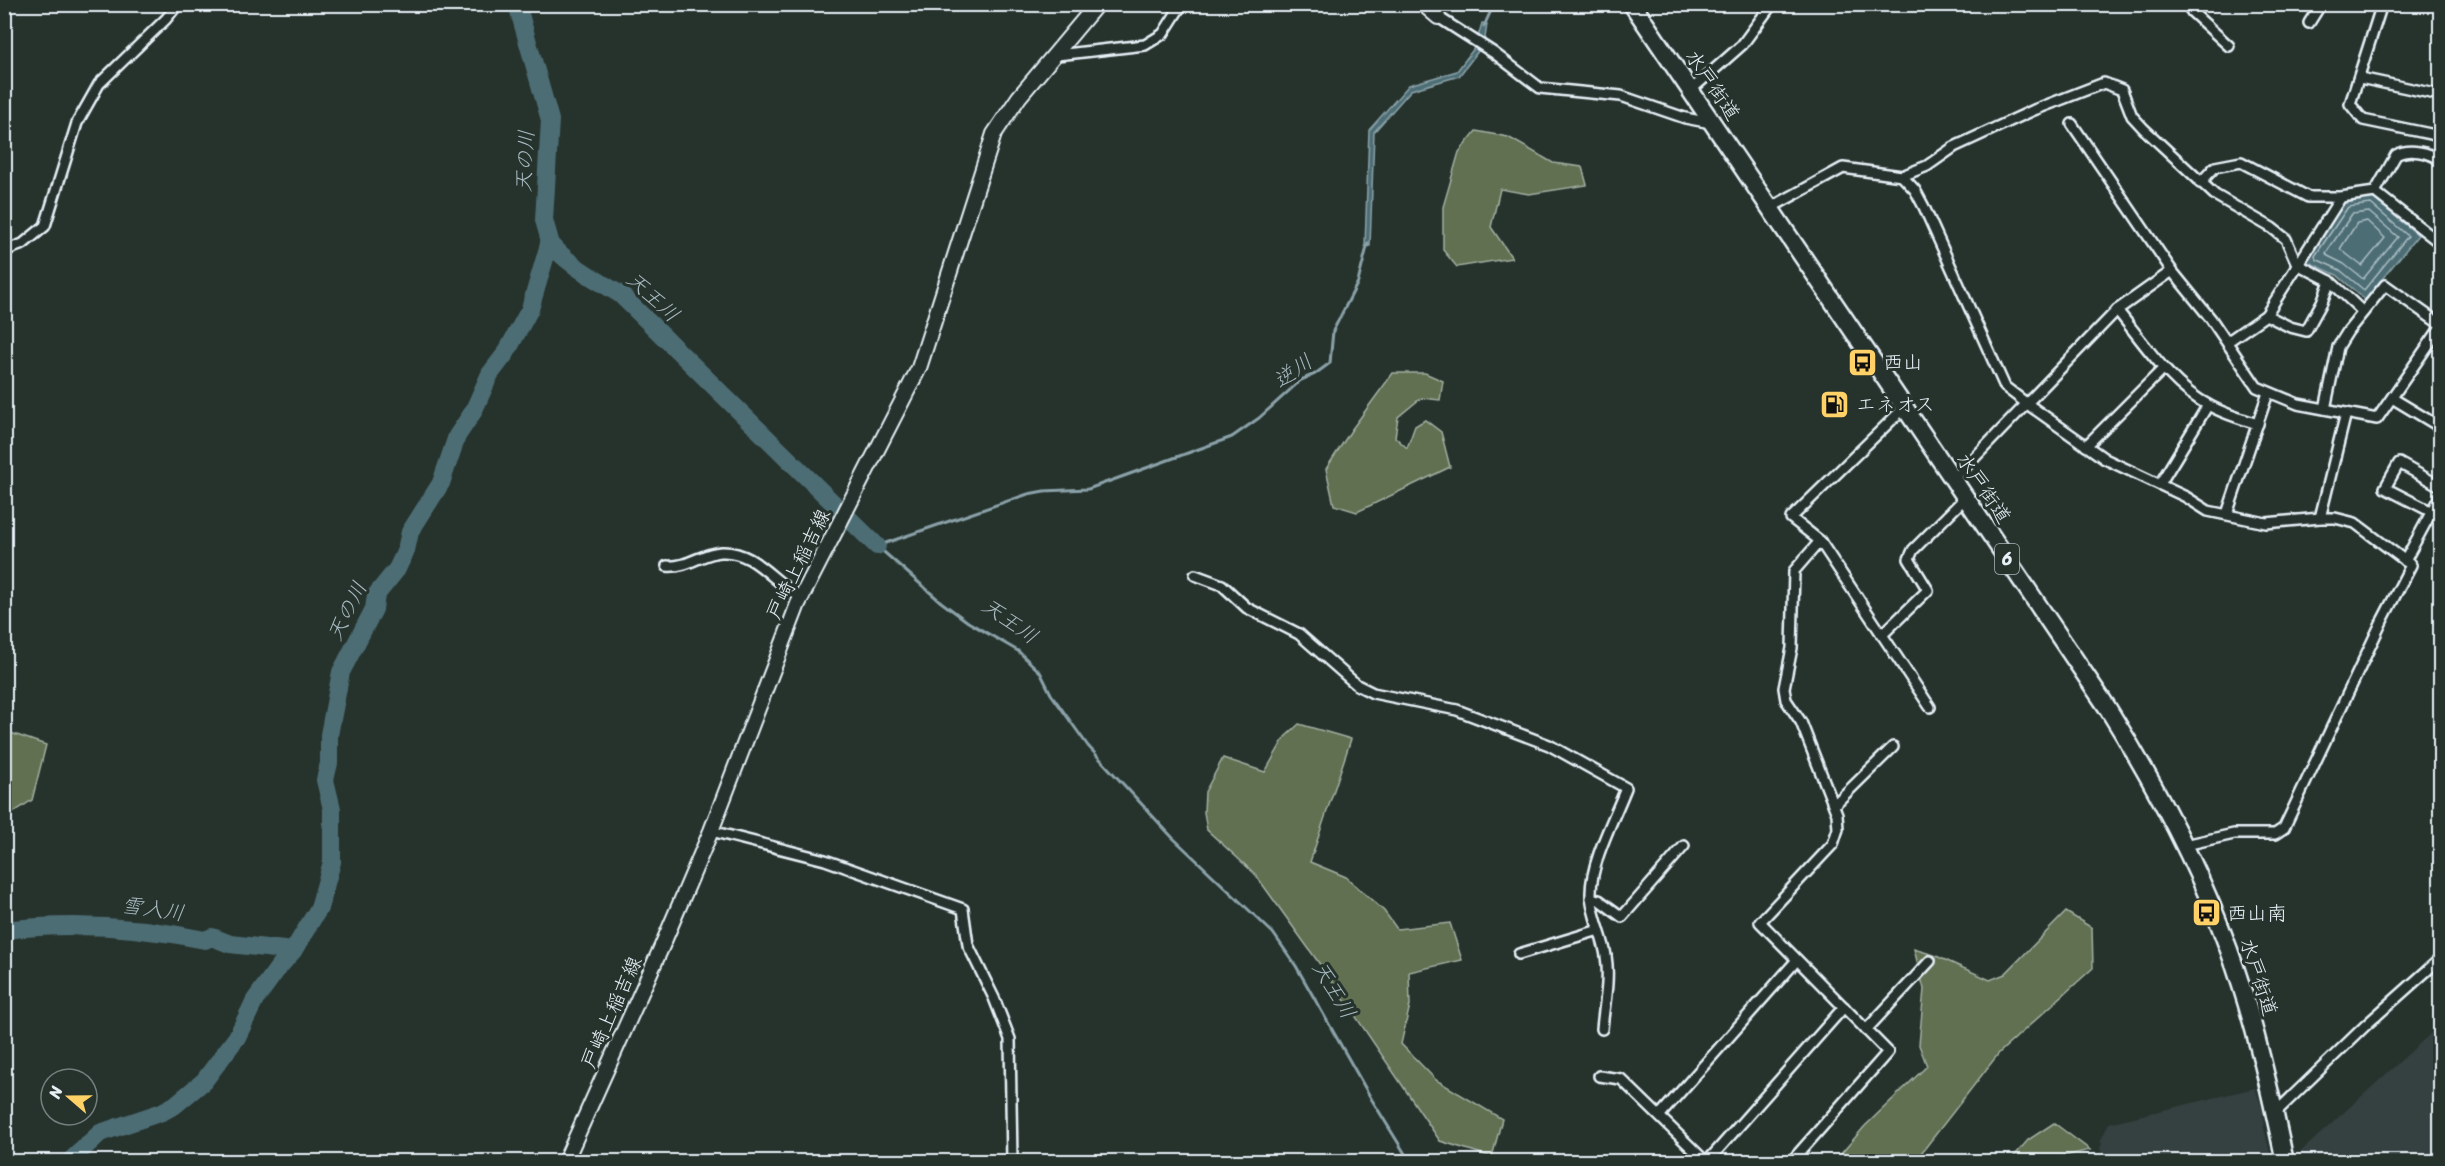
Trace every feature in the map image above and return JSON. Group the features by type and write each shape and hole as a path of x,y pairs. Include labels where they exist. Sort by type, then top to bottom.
{"highway":[{"name":"水戸街道","path":"1632,4 2107,707 2137,755 2185,845 2230,951 2260,1047 2285,1161"}],"main road":[{"name":"戸崎上稲吉線","path":"565,1161 711,831 801,597 922,362 994,134 1019,97 1098,4"},
{"path":"1423,4 1438,17"}],"street":[{"path":"4,251 23,244 45,226 76,123 99,84 166,20 178,4"},
{"path":"1057,55 1144,45 1163,34 1182,4"},
{"path":"1691,90 1742,45 1772,4"},
{"path":"2187,4 2192,12 2229,46"},
{"path":"2309,23 2321,4"},
{"path":"2382,4 2350,104 2363,120 2440,136"},
{"path":"1438,17 1480,44 1540,88 1621,96 1685,118 1714,124"},
{"path":"2360,78 2440,95"},
{"path":"1770,208 1843,168 1902,176 1927,166 1954,147 2044,106 2104,83 2122,90 2132,116 2200,183 2286,239 2297,264 2330,280 2363,312"},
{"path":"2072,124 2172,272 2227,342 2257,387 2298,404 2377,419 2440,326 2385,285 2338,347 2325,409"},
{"path":"2374,192 2396,155 2401,152 2425,152 2440,160"},
{"path":"2200,183 2215,167 2241,162 2308,197 2341,197 2374,192 2440,243"},
{"path":"1902,176 1924,207 2005,387 2086,446 2122,468 2160,484 2208,511 2266,523 2320,518 2335,518 2355,523 2411,565 2383,618 2284,828 2275,834 2234,834 2185,845"},
{"path":"2227,342 2266,315 2341,197"},
{"path":"1953,480 2117,310 2172,272"},
{"path":"2266,315 2290,327 2306,331 2322,302 2330,280"},
{"path":"2117,310 2164,368 2191,394 2208,405 2258,424"},
{"path":"2086,446 2164,368"},
{"path":"2227,514 2268,393"},
{"path":"2392,398 2440,427"},
{"path":"2160,484 2208,405"},
{"path":"1905,407 1791,518 1820,541 1930,706"},
{"path":"2320,518 2346,413"},
{"path":"2432,512 2385,488 2399,463 2440,486"},
{"path":"2406,561 2440,496"},
{"path":"1882,635 1928,590 1909,559 1913,550 1965,498"},
{"path":"1791,1161 1888,1052 1760,922 1833,844 1838,829 1834,805 1801,722 1786,700 1784,688 1792,648 1794,571 1820,541"},
{"path":"667,566 676,567 721,552 737,554 748,558 790,592 801,597"},
{"path":"1195,575 1222,585 1247,608 1299,634 1357,685 1373,693 1457,711 1549,745 1626,788 1592,881 1592,898 1606,954 1607,974 1602,1029"},
{"path":"1834,805 1893,747"},
{"path":"711,831 825,860 963,909 965,935 972,956 1009,1032 1012,1161"},
{"path":"1592,898 1599,900 1622,916 1684,846"},
{"path":"1519,954 1599,930"},
{"path":"2275,1113 2366,1025 2440,959"},
{"path":"1660,1115 1797,960"},
{"path":"1866,1029 1930,961"},
{"path":"1599,1076 1621,1079 1706,1161 1844,1007"}],"shaded area":[{"path":"2440,1025 2440,1161 2297,1161 2296,1156"},
{"path":"2255,1088 2263,1111 2264,1128 2272,1161 2106,1161 2100,1149 2102,1143 2100,1142 2109,1123"}],"green space":[{"path":"1476,131 1508,137 1553,163 1582,167 1587,185 1529,194 1500,189 1491,227 1512,258 1457,267 1443,250 1443,207 1459,152"},
{"path":"1393,373 1425,373 1443,381 1440,400 1421,398 1398,417 1395,437 1407,448 1415,426 1425,420 1441,432 1450,467 1357,512 1334,505 1326,469"},
{"path":"1299,724 1351,739 1310,862 1346,877 1384,911 1397,929 1450,923 1462,960 1409,972 1410,1005 1401,1044 1436,1080 1502,1119 1492,1157 1440,1141 1329,977 1255,874 1207,830 1204,812 1205,792 1223,758 1265,772 1285,737"},
{"path":"5,731 46,745 32,800 5,818"},
{"path":"2066,912 2092,928 2093,968 1999,1053 1915,1161 1834,1162 1865,1126 1927,1066 1919,1045 1924,989 1914,949 1934,955 1990,980 2005,974"},
{"path":"2054,1123 2090,1150 2043,1161 2010,1161 2028,1140"}],"water":[{"path":"1482,23 1487,24 1485,38 1479,50 1459,76 1411,90 1374,132 1370,246 1365,246 1369,130 1409,85 1457,71 1475,47"},
{"path":"2372,197 2418,235 2365,300 2337,275 2304,260 2344,201"}],"waterway":[{"name":"天の川","path":"69,1162 100,1133 162,1112 175,1105 204,1081 237,1037 255,1000 293,951 319,908 332,862 332,809 325,780 329,763 329,735 341,672 374,609 376,595 397,569 406,550 410,532 441,483 457,436 473,412 490,374 506,353 530,309 550,241 544,220 550,120 517,4"},
{"name":"逆川","path":"1484,26 1494,4"},
{"name":"天王川","path":"549,242 574,265 621,295 877,546"},
{"name":"天王川","path":"1368,243 1358,282 1333,331 1330,363 1315,374 1301,380 1259,418 1232,437 1088,489 1028,494 877,546 941,602 968,622 1018,651 1040,672 1051,694 1088,746 1172,837 1273,933 1296,966 1410,1162"},
{"name":"雪入川","path":"4,930 55,926 105,927 155,931 205,940 212,937 230,944 293,951"}],"place":[{"name":"西山","path":"1862,362"},
{"name":"エネオス","path":"1835,404"},
{"name":"西山南","path":"2206,913"}]}
